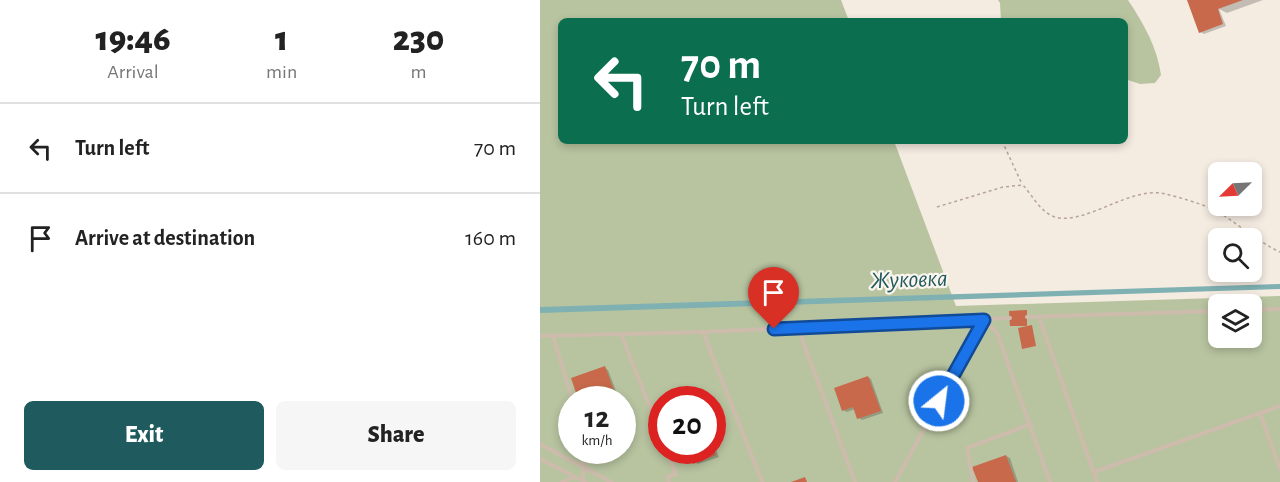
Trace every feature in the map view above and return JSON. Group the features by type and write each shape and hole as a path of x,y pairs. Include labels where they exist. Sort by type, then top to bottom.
{"lane":[{"path":"1262,310 1280,309"},
{"path":"1027,317 1208,311"},
{"path":"1039,317 1097,482"},
{"path":"540,336 703,332 1010,318"},
{"path":"984,320 997,333 1050,482"},
{"path":"895,482 984,320"},
{"path":"798,328 855,482"},
{"path":"703,332 762,482"},
{"path":"621,334 648,402"},
{"path":"553,336 568,386"},
{"path":"1094,472 1280,406"},
{"path":"1260,413 1280,469"},
{"path":"973,482 967,448 1030,424"},
{"path":"540,444 611,482"},
{"path":"540,459 584,482 584,466"},
{"path":"669,482 667,477 676,474 672,464"},
{"path":"562,482 575,477"}],"path":[{"path":"1003,144 1023,185 1040,207 1055,217 1072,217 1143,193 1164,194 1214,210 1265,245 1280,252"},
{"path":"937,207 1003,187 1023,185"}],"green space":[{"path":"540,0 841,0 848,18 558,18 558,144 895,144 956,306 1208,298 1208,348 1262,348 1262,297 1280,296 1280,482 540,482"},
{"path":"998,0 1128,0 1149,36 1161,75 1155,83 1140,84 1128,80 1128,18 1001,18"}],"water":[{"path":"1280,284 1280,289 540,313 540,307"}],"building":[{"path":"1187,0 1243,0 1218,9 1223,24 1199,33"},
{"path":"1027,310 1027,326 1010,326 1009,311"},
{"path":"1032,325 1036,346 1022,349 1018,328"},
{"path":"605,366 612,386 574,386 571,378"},
{"path":"868,376 881,411 857,419 853,407 842,411 834,388"},
{"path":"1006,455 1016,482 978,482 972,467"},
{"path":"805,477 807,482 791,482"}],"route":[{"path":"774,329 984,320 939,401"}],"water label":[{"name":"Жуковка","path":"909,279"}]}
